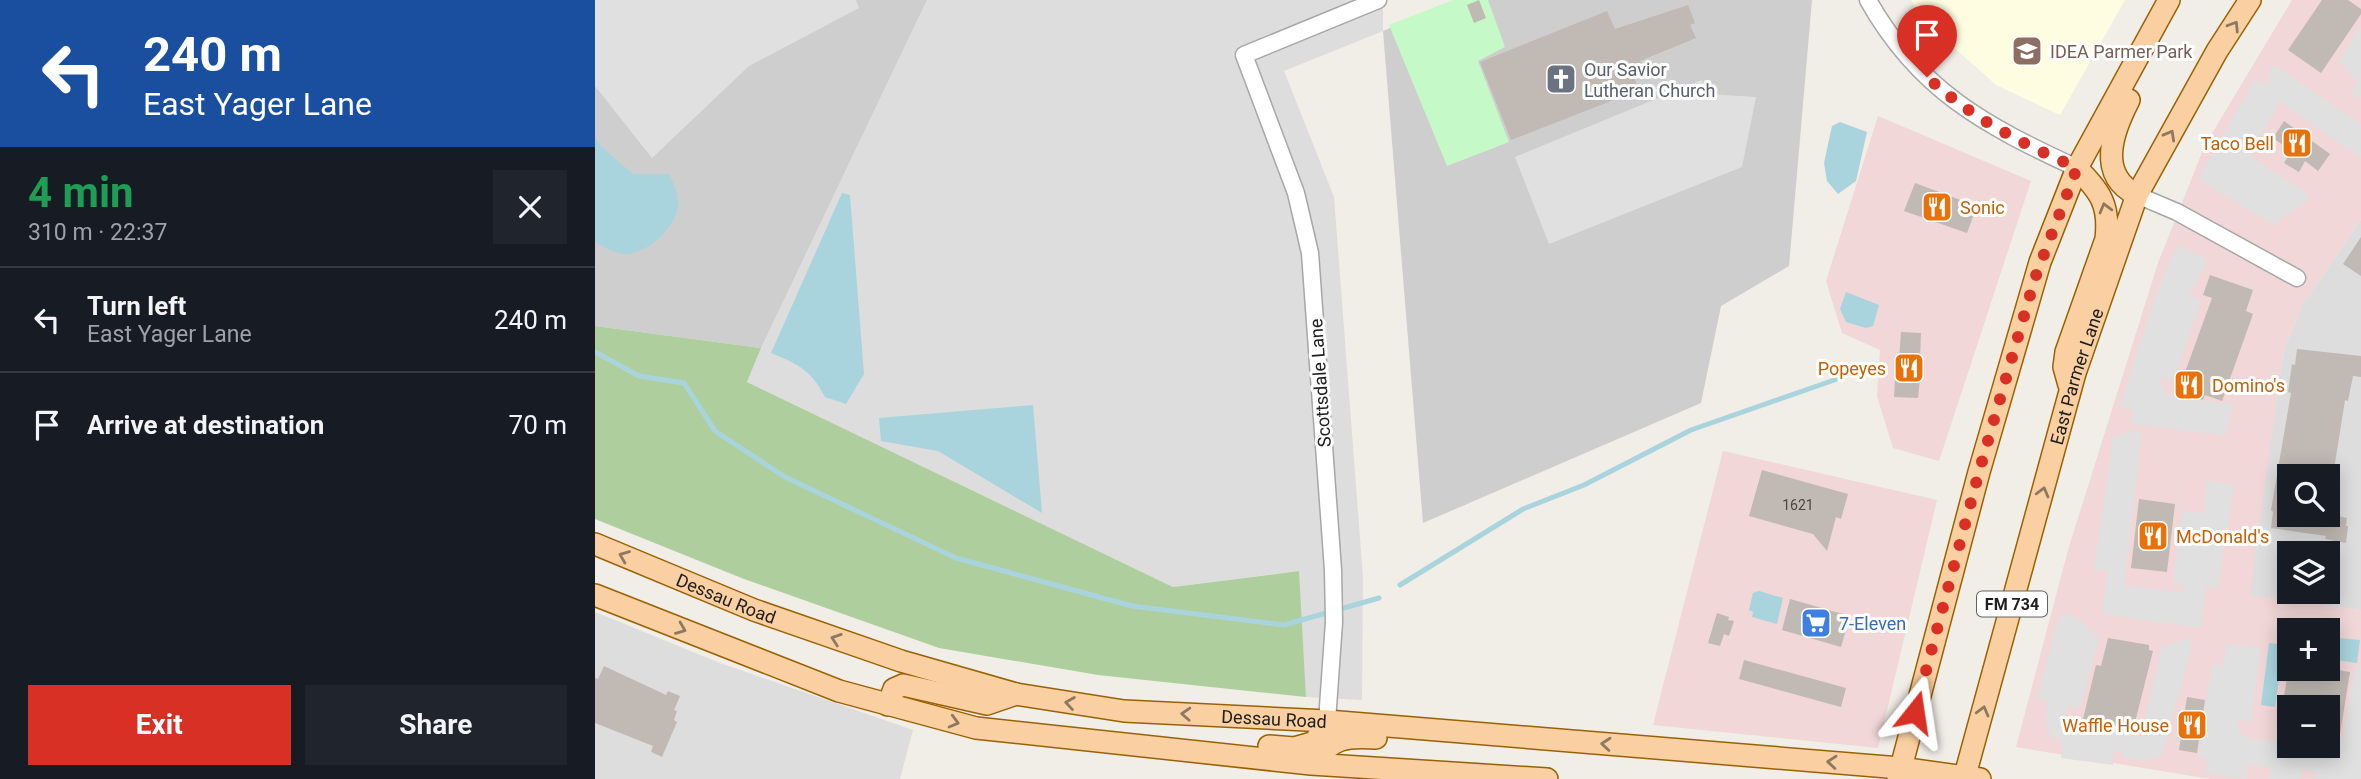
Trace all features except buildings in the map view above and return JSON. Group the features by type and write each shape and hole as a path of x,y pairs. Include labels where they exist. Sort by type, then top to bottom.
{"main road":[{"name":"East Parmer Lane","path":"1970,778 2071,390 2137,195 2217,51 2250,0"},
{"path":"1899,773 1979,472 2037,273 2077,168 2168,1"},
{"path":"2137,195 2127,190 2119,181 2111,153 2113,136 2166,33 2169,24 2168,1"},
{"path":"2071,390 2064,368 2066,352 2106,239 2108,223 2101,194 2077,168"},
{"name":"Dessau Road","path":"595,544 767,614 901,661 1016,694 1123,711 1418,728 1970,778"},
{"path":"595,595 839,691 976,729 1311,764 1546,779"},
{"path":"888,705 894,689 902,685 987,705 1016,694"},
{"path":"1214,753 1239,744 1294,748 1315,742 1327,721"},
{"path":"1311,764 1328,745 1342,738 1386,739 1418,728"}],"street":[{"name":"Scottsdale Lane","path":"1327,721 1335,622 1310,253 1296,193 1244,55 1378,0"},
{"path":"1868,0 1912,63 1952,100 2008,136 2077,168"},
{"path":"2137,195 2177,212 2297,278"}],"shaded area":[{"path":"595,0 927,0 761,348 595,326"},
{"path":"595,0 856,0 859,8 749,66 652,158 595,86"},
{"path":"927,0 1383,0 1383,31 1284,71 1334,197 1363,578 1362,700 1306,697 1298,571 1173,587 747,382"},
{"path":"1456,0 1812,0 1789,266 1721,306 1701,403 1423,523 1383,31"},
{"name":"IDEA Parmer Park","path":"1911,0 2125,0 2060,115 1996,85 1921,18"},
{"path":"2292,0 2361,0 2361,219 2301,307 2283,353 2250,595 2277,599 2277,604 2317,604 2361,610 2361,779 2210,779 2016,747 2068,550 2158,263 2205,145"},
{"path":"2361,26 2361,99 2351,92 2357,82 2339,61"},
{"path":"2271,66 2278,67 2361,125 2361,158 2280,102 2250,156 2309,195 2304,204 2283,216 2275,226 2198,179 2255,80 2266,85"},
{"path":"1702,80 1707,94 1756,97 1742,167 1549,244 1515,157"},
{"path":"1878,116 2031,181 1939,461 1893,448 1877,396 1880,350 1842,333 1826,281"},
{"path":"2361,219 2361,610 2313,604 2340,604 2340,541 2277,541 2277,600 2249,596 2283,353 2301,307"},
{"path":"2179,245 2208,260 2189,295 2201,301 2173,381 2162,377 2160,379 2167,394 2175,397 2233,404 2225,435 2131,424 2134,411 2120,406 2149,315 2167,266"},
{"path":"2132,430 2142,432 2124,586 2182,592 2184,585 2173,583 2183,511 2204,513 2207,480 2234,485 2218,589 2205,587 2201,628 2102,614 2108,572 2094,570 2113,438"},
{"path":"1723,451 1937,500 1878,748 1653,725"},
{"path":"595,612 720,663 913,730 900,779 595,779"},
{"path":"2060,614 2075,617 2099,637 2080,709 2068,706 2065,719 2068,724 2141,737 2162,646 2190,638 2192,645 2161,756 2145,761 2125,758 2121,752 2114,750 2113,765 2061,758 2063,743 2051,735 2047,726 2049,702 2037,698"},
{"path":"2227,643 2261,648 2251,722 2238,720 2240,733 2251,739 2274,741 2277,729 2277,758 2340,758 2340,739 2343,739 2355,665 2361,666 2361,779 2314,779 2315,771 2302,769 2300,779 2269,779 2270,768 2248,765 2246,779 2206,774 2208,759 2198,757 2212,664 2223,666"}],"green space":[{"path":"1453,0 1488,0 1505,47 1478,61 1509,142 1447,166 1389,25"},
{"path":"595,326 761,348 747,382 1173,587 1299,571 1306,697 1098,675 939,648 744,579 595,519"}],"water":[{"path":"1840,122 1867,132 1856,181 1838,194 1827,181 1824,163 1832,126"},
{"path":"595,138 633,174 669,174 676,192 677,211 670,226 649,246 633,253 621,254 595,242"},
{"path":"842,193 850,195 864,374 846,404 825,397 803,369 771,353"},
{"path":"1846,292 1879,305 1873,326 1866,328 1846,322 1840,309"},
{"path":"1033,405 1042,513 938,451 881,441 879,418"},
{"path":"1759,591 1783,598 1777,624 1752,617 1753,612 1749,610 1753,593"},
{"path":"2340,638 2360,640 2357,663 2340,661"},
{"path":"2269,643 2277,644 2279,681 2275,707 2261,705"}],"waterway":[{"path":"595,352 639,376 684,383 715,431 785,477 956,558 1132,606 1284,625 1379,598"},
{"path":"1400,585 1523,509 1584,485 1691,430 1840,378"}],"place":[{"name":"IDEA Parmer Park","path":"2027,51"},
{"name":"Our Savior Lutheran Church","path":"1561,79"},
{"name":"Taco Bell","path":"2297,143"},
{"name":"Sonic","path":"1937,207"},
{"name":"Popeyes","path":"1909,368"},
{"name":"Domino's","path":"2189,385"},
{"name":"McDonald's","path":"2153,536"},
{"name":"7-Eleven","path":"1816,623"},
{"name":"Waffle House","path":"2192,725"}],"route":[{"path":"1915,712 1979,472 2035,278 2077,168 2008,136 1952,100 1927,77"}]}
